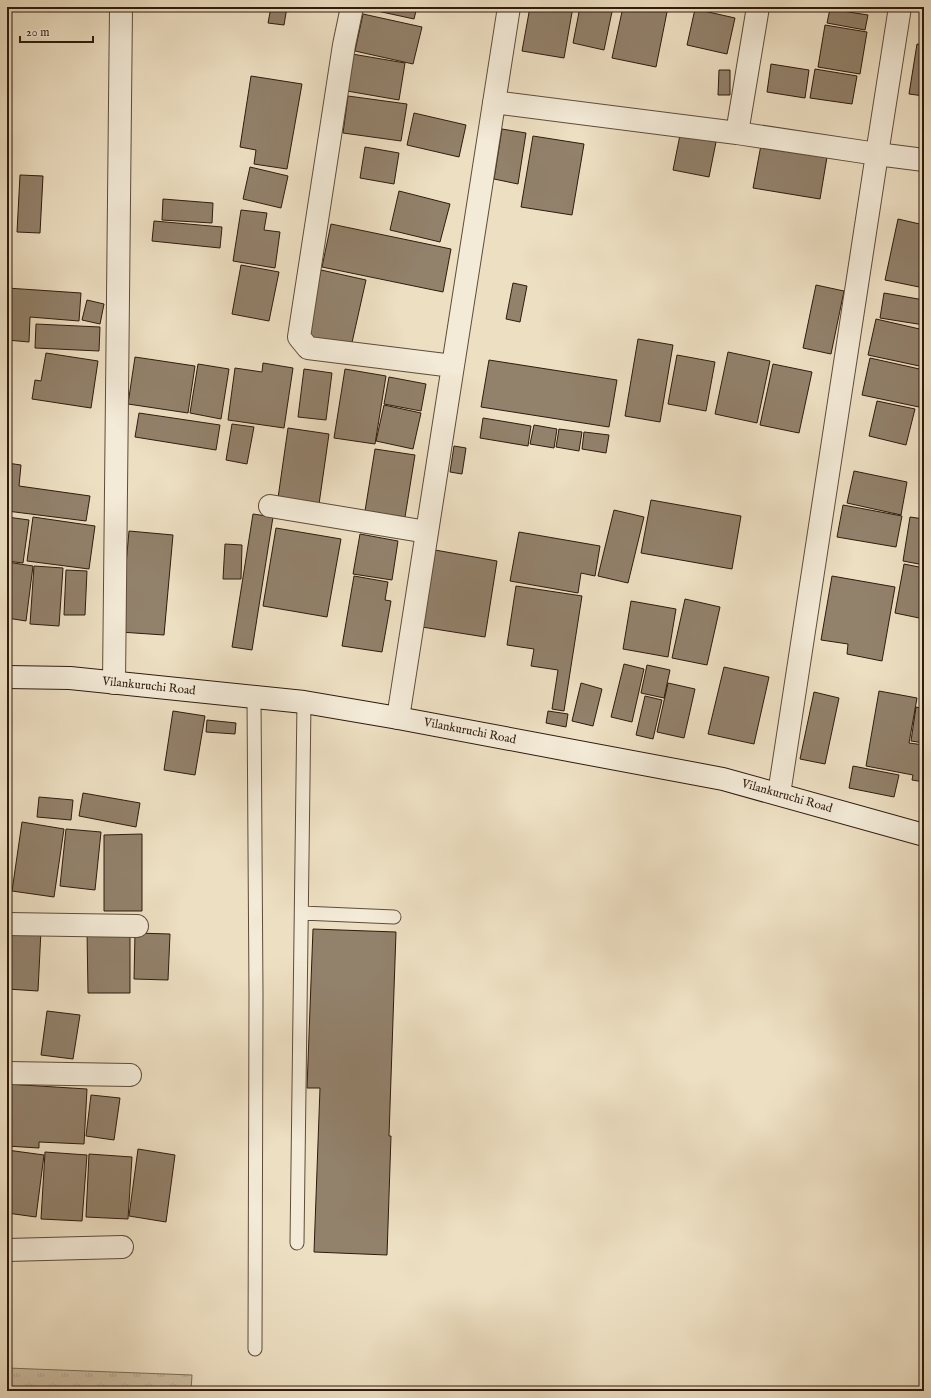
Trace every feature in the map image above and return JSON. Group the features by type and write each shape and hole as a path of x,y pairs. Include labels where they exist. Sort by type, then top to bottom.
{"street":[{"path":"114,683 121,7"},
{"path":"352,7 344,45 299,337 308,348 453,366"},
{"path":"398,718 509,7"},
{"path":"738,133 758,7"},
{"path":"779,794 900,7"},
{"path":"494,102 738,133 924,160"},
{"path":"270,506 427,532"},
{"name":"Vilankuruchi Road","path":"7,677 70,678 304,702 723,778 922,832"},
{"path":"7,924 137,926"},
{"path":"7,1073 130,1074"},
{"path":"7,1250 122,1248"}],"lane":[{"path":"254,697 256,995 255,1349"},
{"path":"297,1243 304,702"},
{"path":"302,913 394,917"}],"green space":[{"path":"7,1368 192,1375 191,1391 7,1391"}],"building":[{"path":"271,7 287,7 284,25 268,23"},
{"path":"359,7 417,7 414,19"},
{"path":"530,7 573,7 564,58 522,51"},
{"path":"580,7 613,7 604,50 573,43"},
{"path":"623,7 668,7 656,67 612,58"},
{"path":"841,7 854,7 854,9"},
{"path":"695,9 735,18 727,54 687,45"},
{"path":"830,9 868,15 865,30 827,23"},
{"path":"363,14 422,27 413,64 355,51"},
{"path":"825,25 867,32 860,74 818,67"},
{"path":"917,44 924,45 924,96 909,94"},
{"path":"352,54 405,63 399,100 347,91"},
{"path":"771,64 809,70 805,98 767,92"},
{"path":"815,69 857,76 852,104 810,98"},
{"path":"719,70 730,70 730,95 718,95"},
{"path":"251,76 302,84 287,169 254,164 256,150 240,147"},
{"path":"348,96 407,104 401,141 343,133"},
{"path":"414,113 466,125 459,157 407,145"},
{"path":"502,129 526,133 518,184 494,179"},
{"path":"680,135 716,142 709,177 673,170"},
{"path":"533,136 584,144 572,215 521,207"},
{"path":"761,145 827,157 820,199 753,188"},
{"path":"365,147 399,153 394,184 360,178"},
{"path":"250,167 288,176 281,208 243,199"},
{"path":"20,175 43,176 40,233 17,232"},
{"path":"399,191 450,204 440,242 390,230"},
{"path":"163,199 213,203 212,223 162,220"},
{"path":"241,210 267,213 264,230 280,232 275,268 233,261"},
{"path":"898,219 924,225 924,288 885,280"},
{"path":"154,221 222,227 220,248 152,241"},
{"path":"331,224 451,249 443,292 322,267"},
{"path":"241,265 279,272 269,321 232,314"},
{"path":"321,270 366,280 351,347 306,338"},
{"path":"513,283 527,286 520,322 506,319"},
{"path":"816,285 844,291 831,354 803,348"},
{"path":"7,288 81,293 79,321 30,317 29,342 7,340"},
{"path":"884,293 924,300 924,325 880,318"},
{"path":"87,300 104,304 100,324 82,320"},
{"path":"876,319 924,330 924,367 868,355"},
{"path":"36,324 100,327 99,351 35,348"},
{"path":"638,339 673,345 660,422 625,416"},
{"path":"728,352 770,361 757,423 715,414"},
{"path":"46,353 98,361 91,408 32,399 35,380 41,381"},
{"path":"677,355 715,362 706,411 668,404"},
{"path":"135,357 195,366 188,413 128,404"},
{"path":"870,358 924,370 924,386 919,407 862,395"},
{"path":"489,360 617,380 609,427 481,407"},
{"path":"263,363 293,368 284,428 228,420 235,368 262,372"},
{"path":"198,364 229,369 221,419 190,413"},
{"path":"773,364 812,372 799,433 760,425"},
{"path":"304,369 332,373 326,420 298,417"},
{"path":"345,369 386,376 375,444 334,438"},
{"path":"389,377 426,384 421,411 384,404"},
{"path":"877,401 915,409 906,445 869,436"},
{"path":"384,405 421,413 413,449 376,441"},
{"path":"139,413 220,425 216,450 135,437"},
{"path":"483,418 531,426 528,446 480,438"},
{"path":"232,424 254,427 247,464 226,460"},
{"path":"534,425 557,429 554,448 530,444"},
{"path":"288,428 329,434 319,504 278,498"},
{"path":"559,429 582,432 579,451 556,447"},
{"path":"584,432 609,435 606,453 582,449"},
{"path":"454,446 466,448 462,474 450,472"},
{"path":"375,449 415,455 405,517 365,511"},
{"path":"7,463 21,465 19,486 90,496 86,521 7,511"},
{"path":"854,471 907,482 901,515 847,503"},
{"path":"651,500 741,516 732,569 641,553"},
{"path":"843,505 902,516 896,547 837,537"},
{"path":"614,510 644,517 628,583 598,576"},
{"path":"253,514 273,517 252,650 232,647"},
{"path":"7,517 29,520 23,563 7,561"},
{"path":"33,517 95,526 89,569 27,561"},
{"path":"910,517 924,519 924,565 903,561"},
{"path":"276,528 341,539 327,617 263,606"},
{"path":"129,531 173,535 164,635 120,632"},
{"path":"519,532 600,546 595,576 581,573 578,593 510,581"},
{"path":"360,534 398,541 392,580 353,574"},
{"path":"225,544 242,545 241,579 223,579"},
{"path":"435,550 497,561 485,637 422,627"},
{"path":"7,562 33,566 26,621 7,618"},
{"path":"904,564 924,568 924,619 895,613"},
{"path":"34,566 63,568 59,626 30,624"},
{"path":"66,570 87,571 85,615 64,615"},
{"path":"354,576 388,582 385,600 391,601 382,652 342,646"},
{"path":"832,576 895,587 882,661 847,654 848,644 821,640"},
{"path":"516,586 582,596 564,711 552,709 558,670 531,666 534,649 507,645"},
{"path":"685,599 720,607 707,665 672,658"},
{"path":"631,601 676,609 668,657 623,649"},
{"path":"624,664 644,669 632,722 611,717"},
{"path":"647,665 670,670 664,698 641,693"},
{"path":"724,667 769,677 754,744 708,734"},
{"path":"581,683 602,689 593,726 572,721"},
{"path":"668,683 695,689 684,738 657,732"},
{"path":"879,691 917,698 909,743 924,745 924,782 912,780 913,775 866,766"},
{"path":"814,692 839,698 825,764 800,759"},
{"path":"645,696 662,700 653,739 636,735"},
{"path":"916,707 924,709 924,743 911,741"},
{"path":"173,711 205,716 195,775 164,770"},
{"path":"548,711 568,714 566,727 546,723"},
{"path":"207,720 236,723 235,734 206,732"},
{"path":"853,766 899,775 894,797 849,788"},
{"path":"83,793 140,803 136,827 79,816"},
{"path":"39,797 73,800 71,820 37,817"},
{"path":"22,822 64,829 54,897 12,891"},
{"path":"66,829 101,832 95,890 60,886"},
{"path":"142,834 142,911 104,911 104,835"},
{"path":"7,928 41,930 38,991 7,989"},
{"path":"313,929 396,932 389,1136 391,1136 387,1255 314,1252 320,1088 307,1088"},
{"path":"130,930 130,993 88,993 87,931"},
{"path":"135,933 170,934 168,980 134,979"},
{"path":"7,995 8,995 7,1036"},
{"path":"47,1011 80,1015 73,1059 41,1055"},
{"path":"7,1084 87,1089 84,1144 39,1142 39,1148 7,1146"},
{"path":"91,1095 120,1098 114,1140 86,1136"},
{"path":"138,1149 175,1155 166,1222 129,1216"},
{"path":"7,1150 44,1155 36,1217 7,1213"},
{"path":"45,1152 87,1155 82,1221 41,1219"},
{"path":"89,1154 132,1157 128,1219 86,1217"}]}
